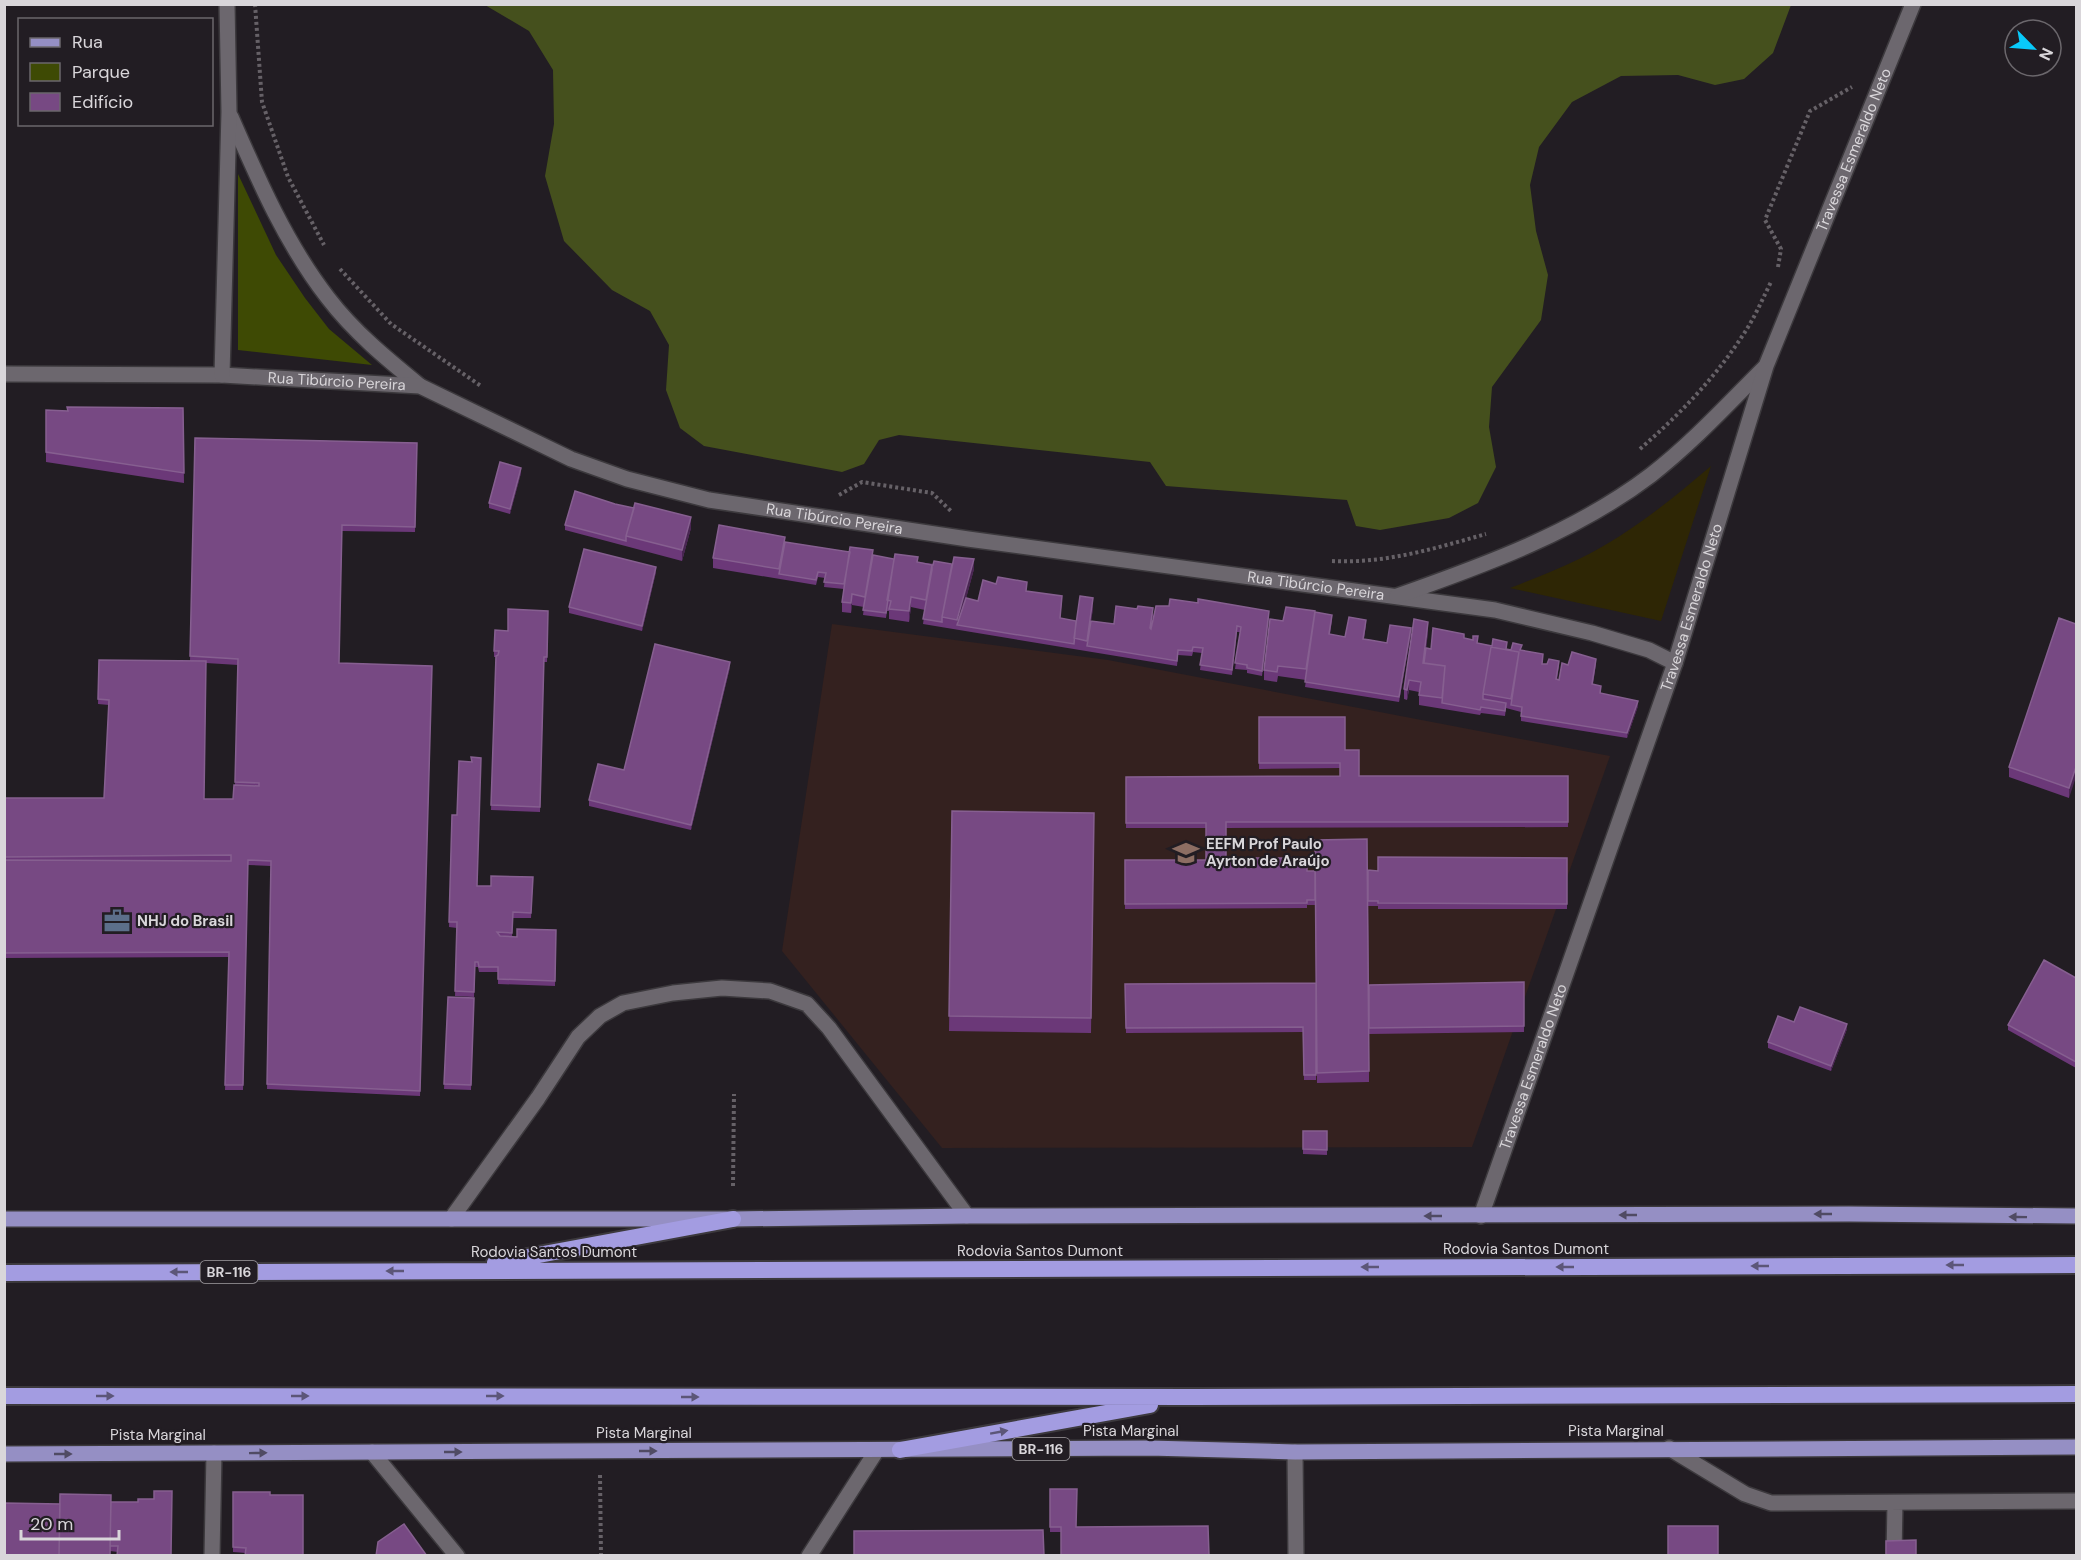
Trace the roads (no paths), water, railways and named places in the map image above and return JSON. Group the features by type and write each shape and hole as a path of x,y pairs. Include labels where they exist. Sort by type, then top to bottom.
{"highway":[{"path":"454,1271 733,1219"},
{"name":"Rodovia Santos Dumont","path":"4,1273 2076,1265"},
{"path":"4,1396 1192,1397 2076,1394"},
{"path":"900,1450 1192,1397"}],"main road":[{"path":"4,1219 733,1219 967,1216 1849,1214 2076,1216"},
{"name":"Pista Marginal","path":"4,1454 1149,1448 1295,1452 2076,1447"}],"street":[{"path":"222,375 229,112 227,4"},
{"name":"Travessa Esmeraldo Neto","path":"1481,1216 1675,663 1766,366 1912,4"},
{"path":"229,112 264,193 309,272 329,299 371,345 420,386"},
{"path":"1394,597 1500,559 1596,511 1649,476 1688,445 1766,366"},
{"name":"Rua Tibúrcio Pereira","path":"4,374 222,375 420,386 571,459 627,479 710,500 968,539 1494,609 1592,633 1649,650 1675,663"},
{"path":"451,1219 538,1098 578,1037 600,1016 623,1003 673,993 722,988 771,991 807,1005 829,1028 967,1216"},
{"path":"1669,1448 1745,1494 1771,1503 2076,1501"},
{"path":"809,1556 877,1450"},
{"path":"372,1452 457,1556"},
{"path":"1295,1452 1296,1556"},
{"path":"212,1556 214,1453"},
{"path":"1894,1556 1895,1503"}],"place":[{"name":"EEFM Prof Paulo Ayrton de Araújo","path":"1186,853"},
{"name":"NHJ do Brasil","path":"117,921"}]}
